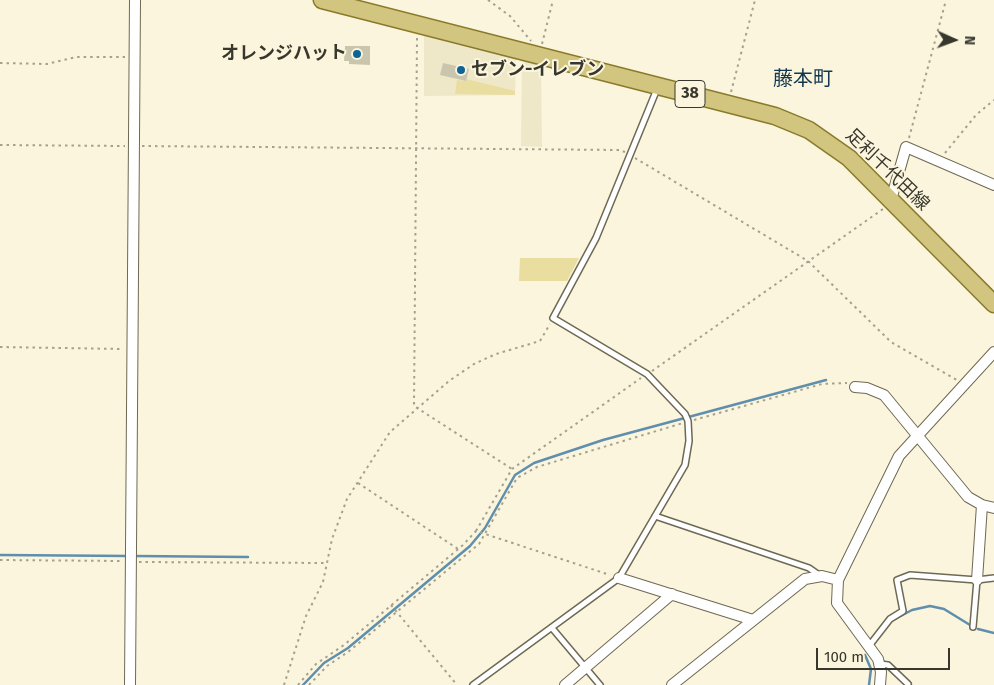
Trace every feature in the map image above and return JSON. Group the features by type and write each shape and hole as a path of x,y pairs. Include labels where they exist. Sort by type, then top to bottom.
{"main road":[{"name":"足利千代田線","path":"322,0 540,52 775,116 815,134 848,158 994,304"}],"street":[{"path":"130,685 135,0"},
{"path":"891,200 906,147 994,185"},
{"path":"880,685 880,664 869,646 836,603 838,580 899,456 917,434 994,352"},
{"path":"855,387 867,388 884,395 968,497 982,505 994,508"},
{"path":"977,580 982,505"},
{"path":"672,685 805,579 822,576 838,580"},
{"path":"619,578 753,620"},
{"path":"565,685 672,594"}],"lane":[{"path":"473,685 619,578 685,466 689,442 688,421 685,414 647,374 553,318 596,238 658,85"},
{"path":"655,516 809,568 822,576"},
{"path":"869,646 890,619 902,611 897,580 910,575 977,580 994,578"},
{"path":"973,627 977,580"},
{"path":"552,628 600,685"},
{"path":"880,664 888,664 908,684"}],"path":[{"path":"488,0 510,16 540,52"},
{"path":"540,52 553,0"},
{"path":"728,104 755,0"},
{"path":"906,147 946,0"},
{"path":"419,24 414,406 512,469"},
{"path":"0,63 47,64 76,58 135,58"},
{"path":"940,161 976,115 994,100"},
{"path":"0,145 619,150 808,261 891,342 964,384"},
{"path":"298,685 316,664 344,645 458,549 476,531 512,469 808,261 871,219 891,200"},
{"path":"284,685 306,616 323,582 326,562 347,499 390,432 450,381 474,364 496,354 540,341 553,318"},
{"path":"0,347 133,349"},
{"path":"309,685 327,666 461,560 485,535 517,478 530,470 612,443 822,384 848,384 855,387"},
{"path":"357,484 458,549"},
{"path":"476,531 619,578"},
{"path":"0,560 326,562"},
{"path":"391,605 457,685"}],"shaded area":[{"path":"424,33 514,56 516,58 515,95 424,96"},
{"path":"522,58 541,64 542,147 521,146"},
{"path":"466,79 515,91 515,95 455,94 457,80 465,81"},
{"path":"520,258 579,258 567,281 519,281"}],"building":[{"name":"オレンジハット","path":"345,46 370,46 370,65 349,64 349,61 344,61"},
{"path":"443,63 469,69 466,81 440,75"}],"waterway":[{"path":"303,685 324,663 348,648 470,546 485,528 515,475 534,463 603,440 826,380"},
{"path":"0,555 129,556"},
{"path":"134,556 248,557"},
{"path":"895,619 912,610 930,606 944,609 970,625"},
{"path":"978,629 994,633"},
{"path":"865,655 871,669 869,685"}],"place":[{"name":"オレンジハット","path":"357,54"},
{"name":"セブン-イレブン","path":"461,70"}],"district":[{"name":"藤本町","path":"803,79"}]}
